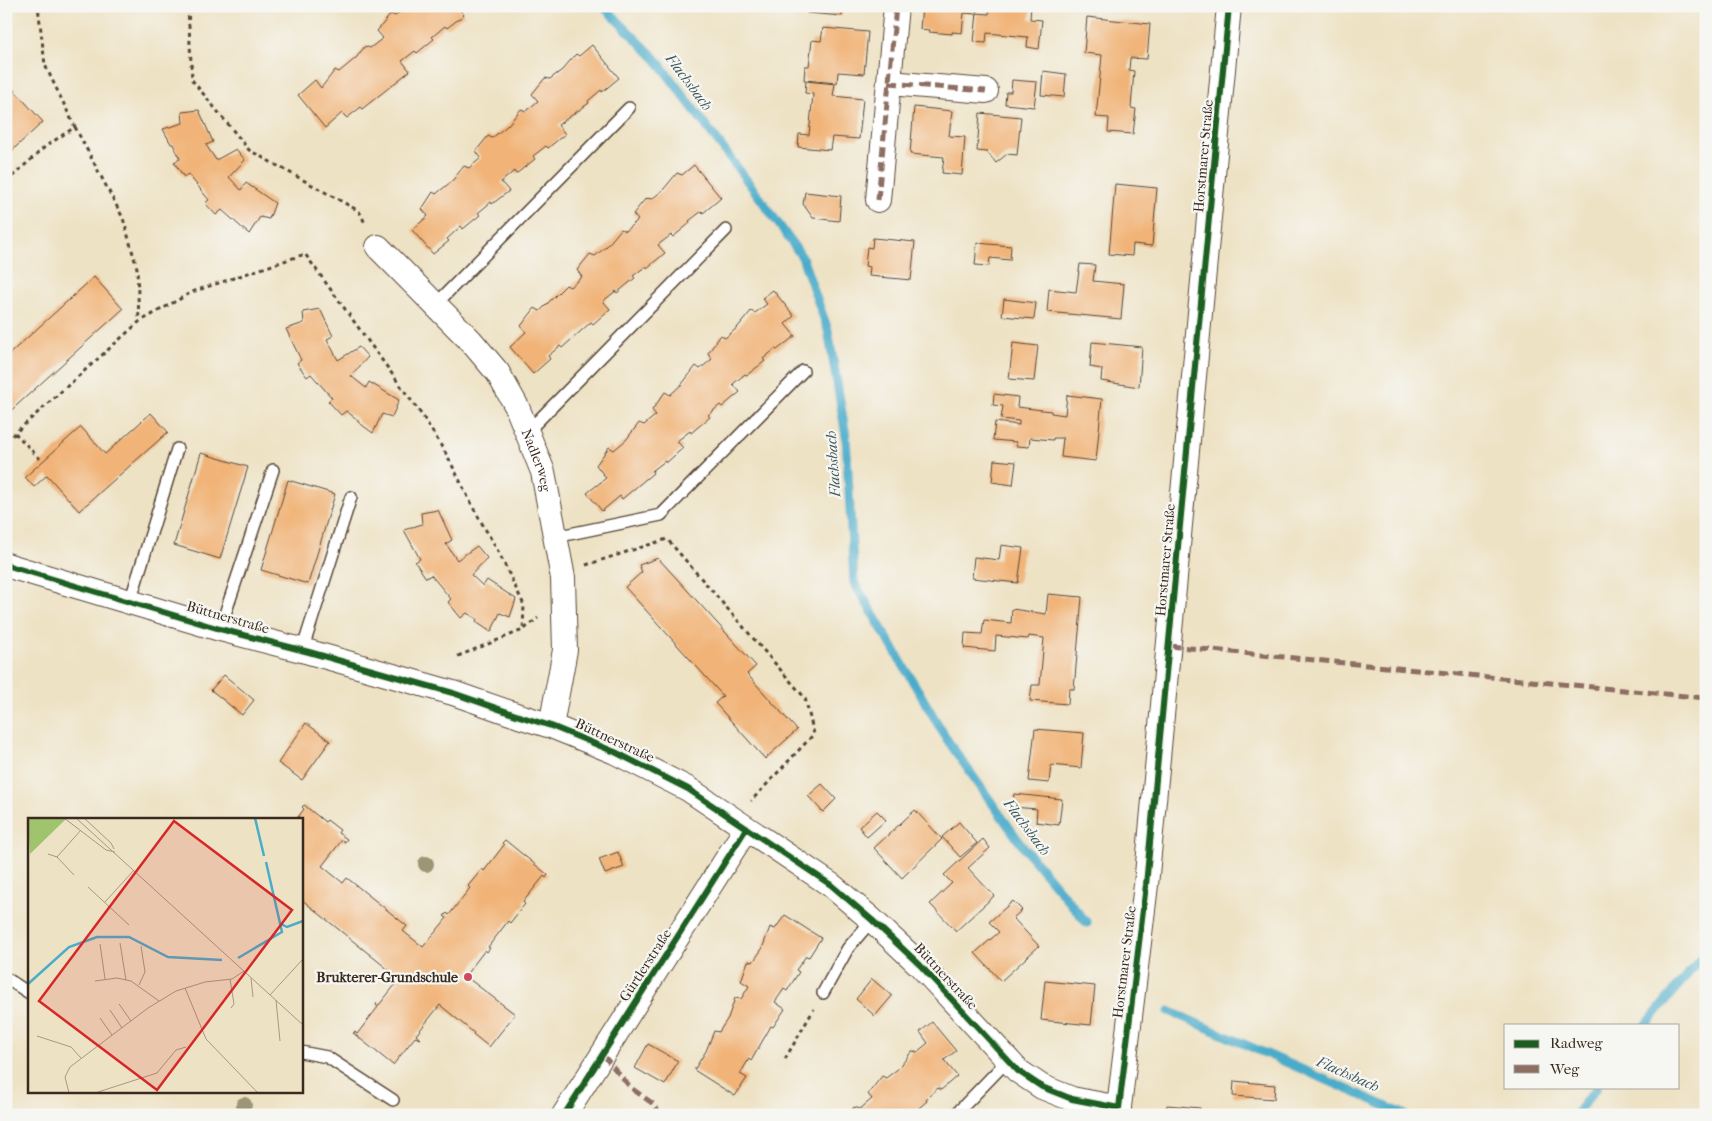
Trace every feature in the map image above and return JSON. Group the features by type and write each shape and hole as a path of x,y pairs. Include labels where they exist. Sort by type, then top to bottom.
{"street":[{"path":"878,200 896,6"},
{"name":"Horstmarer Straße","path":"1119,1112 1147,876 1229,6"},
{"path":"889,83 986,91"},
{"name":"Nadlerweg","path":"378,247 436,304 498,373 528,431 543,472 563,578 564,598 565,650 551,726"},
{"name":"Büttnerstraße","path":"6,565 220,629 453,693 551,726 615,752 688,789 830,884 920,965 1018,1071 1042,1087 1072,1099 1119,1112"},
{"name":"Gürtlerstraße","path":"564,1115 746,829"}],"lane":[{"path":"436,304 629,108"},
{"path":"528,431 726,230"},
{"path":"555,537 660,515 803,370"},
{"path":"130,602 177,449"},
{"path":"220,629 273,470"},
{"path":"302,650 351,497"},
{"path":"822,993 848,948 872,920"},
{"path":"6,978 28,993"},
{"path":"302,1052 327,1057 393,1100"},
{"path":"955,1115 1008,1060"}],"path":[{"path":"38,6 45,65 123,218 137,268 139,322"},
{"path":"140,6 188,8 192,80 249,150 359,211 378,247"},
{"path":"6,182 46,146 75,127"},
{"path":"6,441 139,322 192,292 305,254 424,418 448,457 499,553 524,605 524,630"},
{"path":"15,433 42,461"},
{"path":"579,567 666,540 805,698 814,734 748,805"},
{"path":"458,656 524,630 564,598"},
{"path":"785,1058 822,993"}],"building":[{"path":"407,6 457,6 464,15 447,28 445,26 432,37 434,39 417,53 415,51 402,61 410,71 362,109 361,107 347,118 342,113 325,128 298,95 315,80 321,88 335,70 339,72 356,58 365,46 370,48 383,38 377,31 391,14 395,16"},
{"path":"807,6 843,6 842,16 807,13"},
{"path":"922,6 977,6 976,14 964,13 962,33 952,32 952,34 929,32 929,30 920,29"},
{"path":"990,6 1031,6 1030,19 1042,20 1039,49 1027,47 1028,37 987,33 986,43 974,42 977,13 989,14"},
{"path":"1087,17 1150,24 1147,59 1130,58 1129,70 1134,71 1131,108 1136,109 1133,134 1108,132 1109,118 1096,117 1102,55 1084,53"},
{"path":"823,28 868,32 864,74 838,72 837,83 804,80 805,66 809,66 812,40 821,41"},
{"path":"592,45 619,78 558,125 565,134 548,148 546,146 533,156 535,159 516,174 514,171 501,182 509,191 492,204 491,202 478,213 480,215 463,229 461,226 447,239 449,241 433,254 412,230 428,216 422,209 433,192 436,194 452,181 464,166 469,168 481,158 476,151 488,136 492,138 508,125 521,109 526,111 538,101 532,94 545,78 550,79 562,70 576,54 579,56"},
{"path":"1043,71 1066,74 1064,97 1041,95"},
{"path":"1012,80 1037,82 1034,107 1005,104 1006,92 1011,92"},
{"path":"806,81 835,84 833,96 863,99 859,139 832,137 830,150 798,147 799,134 809,135 813,94 805,93"},
{"path":"13,89 43,122 6,156 6,95"},
{"path":"914,107 952,111 949,136 965,137 962,175 942,173 944,157 910,154"},
{"path":"199,110 213,142 206,145 216,160 236,149 245,160 229,177 241,190 246,183 275,203 269,219 260,217 249,234 222,210 216,215 205,203 209,200 188,174 184,177 174,162 180,159 163,129 183,123 182,112"},
{"path":"980,113 1021,117 1017,155 1007,154 996,163 987,152 977,151"},
{"path":"694,165 721,198 703,213 702,211 689,221 690,223 673,237 671,235 658,245 665,253 647,268 646,266 633,276 635,278 617,293 616,291 603,301 610,309 593,324 591,322 562,348 560,346 548,356 550,359 533,374 510,347 526,332 521,326 535,308 540,311 566,285 570,287 582,277 577,270 590,254 595,256 607,246 621,229 625,231 638,220 633,214 646,198 652,199 663,190 677,173 682,175"},
{"path":"1115,184 1157,188 1152,246 1133,244 1132,256 1109,254"},
{"path":"805,192 841,196 839,221 813,218 803,204"},
{"path":"873,238 915,242 911,280 869,276 870,267 865,266 867,247 872,248"},
{"path":"977,243 1011,246 1010,260 990,258 989,266 975,265"},
{"path":"1080,264 1095,265 1093,281 1124,284 1121,319 1047,312 1049,289 1076,292"},
{"path":"94,277 123,309 6,415 6,357"},
{"path":"773,290 794,316 785,324 795,336 777,350 775,349 763,359 765,361 733,384 740,392 722,407 720,405 708,415 710,417 691,433 690,431 677,441 683,448 666,463 665,461 652,471 653,473 622,499 620,496 602,511 587,493 606,478 596,465 609,447 614,450 626,440 639,423 644,425 656,415 652,410 665,392 670,395 682,384 696,366 700,369 712,359 708,353 721,335 725,338 737,328 751,311 755,313 767,304 762,298"},
{"path":"1004,299 1036,303 1034,319 1002,316"},
{"path":"320,309 333,336 327,339 338,360 359,347 368,357 351,376 366,388 369,382 399,400 392,417 382,414 373,433 346,411 341,415 328,401 332,398 311,374 307,377 297,363 301,360 286,329 304,323 303,312"},
{"path":"1092,342 1142,347 1139,387 1101,381 1102,369 1090,367"},
{"path":"1013,343 1038,346 1034,381 1009,379"},
{"path":"994,394 1018,397 1017,407 1051,411 1051,413 1065,415 1067,395 1102,399 1096,461 1061,457 1063,438 1053,438 1053,440 1030,438 1029,447 1016,446 1016,442 993,440 995,422 1019,425 1019,421 1001,419 1003,406 993,405"},
{"path":"151,413 168,432 79,511 47,475 34,487 25,477 81,427 105,454"},
{"path":"201,453 248,467 220,559 174,545"},
{"path":"994,460 1016,462 1013,485 992,482"},
{"path":"288,480 335,494 308,584 261,570"},
{"path":"438,510 452,540 446,544 457,560 477,546 487,558 471,575 483,586 487,580 516,599 510,617 500,613 491,632 476,622 477,619 467,613 461,618 448,602 451,599 431,575 426,578 415,562 420,559 404,530 422,524 421,513"},
{"path":"1001,545 1023,548 1018,583 972,578 974,557 999,560"},
{"path":"658,558 756,666 747,674 797,730 765,759 715,703 723,696 625,587 642,572 639,565"},
{"path":"1048,594 1082,597 1074,689 1069,689 1068,704 1030,701 1032,685 1040,685 1044,638 1029,636 1028,639 996,636 995,651 964,648 965,633 982,634 984,620 1011,623 1012,609 1046,614"},
{"path":"224,675 254,700 242,715 211,690"},
{"path":"306,723 330,741 302,780 278,763"},
{"path":"1035,729 1084,733 1081,768 1051,765 1049,783 1029,781"},
{"path":"822,784 836,799 823,812 808,796"},
{"path":"1014,794 1062,799 1059,825 1036,822 1037,809 1012,807"},
{"path":"304,805 325,822 327,820 340,830 338,833 347,839 345,842 342,840 322,866 343,883 347,878 407,926 403,931 423,947 447,918 444,916 447,913 449,915 470,888 468,886 482,869 484,871 504,845 502,843 505,840 548,875 546,878 544,876 523,902 525,904 510,923 508,921 488,947 490,948 487,952 485,950 465,976 515,1014 489,1047 440,1005 416,1035 420,1039 415,1037 393,1065 353,1033 357,1034 378,1007 377,1003 379,1005 400,979 302,900 302,818 297,818 304,809 302,807"},
{"path":"915,810 942,839 902,878 874,848"},
{"path":"877,811 886,820 867,837 859,827"},
{"path":"959,822 977,843 960,857 942,837"},
{"path":"983,839 990,848 968,868 994,896 956,931 930,904 952,883 944,875"},
{"path":"618,852 624,867 605,874 599,859"},
{"path":"1013,901 1022,910 1013,918 1039,946 1001,981 975,953 999,932 989,922"},
{"path":"785,915 821,938 809,957 806,956 796,970 799,972 787,991 784,989 775,1002 785,1009 773,1027 771,1026 751,1061 749,1059 740,1074 747,1078 735,1096 694,1070 706,1051 714,1031 719,1032 728,1018 735,998 741,999 749,986 741,981 748,961 753,962 762,949 770,927 775,929"},
{"path":"872,979 892,996 875,1016 856,999"},
{"path":"1045,981 1095,986 1091,1025 1041,1020"},
{"path":"932,1022 956,1051 944,1060 957,1076 941,1090 938,1088 911,1115 908,1113 906,1115 848,1115 854,1107 860,1109 872,1099 868,1094 882,1076 886,1078 899,1068 912,1051 917,1052 928,1043 920,1032"},
{"path":"648,1044 678,1061 665,1085 635,1068"},
{"path":"1234,1081 1275,1085 1274,1099 1233,1096"},
{"path":"1167,1105 1200,1108 1200,1111 1230,1113 1230,1115 1166,1115"}],"waterway":[{"name":"Flachsbach","path":"603,6 656,59 802,257 828,330 846,436 854,582 948,741 1024,848 1087,923"},
{"path":"1647,1024 1706,952"},
{"name":"Flachsbach","path":"1169,1011 1406,1115"},
{"path":"1575,1115 1596,1088"}],"marked path":[{"path":"878,200 896,6"},
{"path":"889,83 986,91"},
{"path":"1170,646 1706,698"},
{"path":"603,1055 631,1088 652,1103 661,1115"}],"cycle path":[{"path":"6,565 220,629 453,693 551,726 615,752 688,789 831,885 920,965 1018,1071 1042,1087 1072,1099 1119,1108 1146,885 1229,6"},
{"path":"564,1115 746,829"}],"place":[{"name":"Brukterer-Grundschule","path":"468,977"}]}
